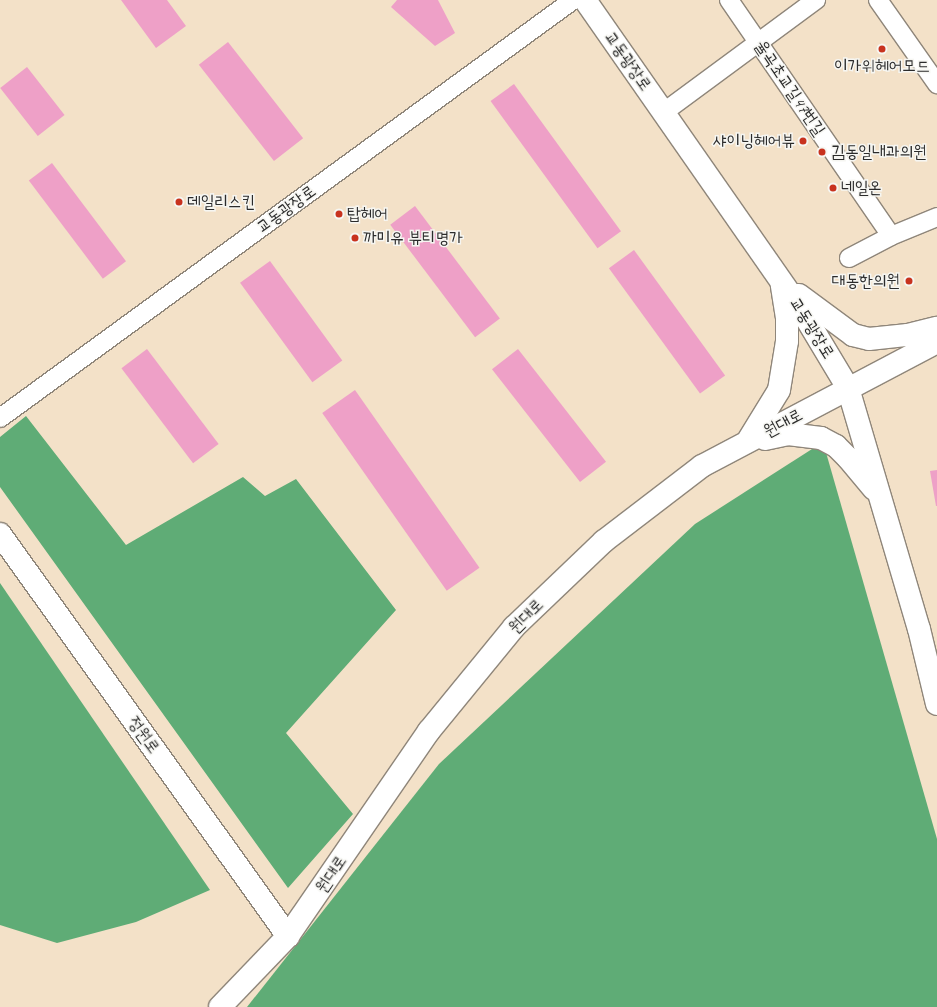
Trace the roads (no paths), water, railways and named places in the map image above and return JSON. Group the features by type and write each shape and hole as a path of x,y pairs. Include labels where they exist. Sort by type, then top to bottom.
{"street":[{"name":"교동광장로","path":"0,418 573,0"},
{"name":"교동광장로","path":"585,0 781,280 848,388 882,499 919,629 937,704"},
{"name":"율곡초교길47번길","path":"729,0 891,236"},
{"path":"664,112 816,0"},
{"path":"878,0 937,84"},
{"path":"849,258 891,236 937,217"},
{"path":"781,280 853,335 869,339 884,339 937,328"},
{"path":"746,442 779,390 787,341 787,318 781,280"},
{"name":"원대로","path":"220,1007 288,936 428,731 514,627 604,540 702,466 937,342"},
{"path":"746,442 788,434 821,438 836,446 882,499"},
{"name":"정원로","path":"0,534 288,936"}],"place":[{"name":"이가위헤어모드","path":"882,49"},
{"name":"샤이닝헤어뷰","path":"803,141"},
{"name":"김동일내과의원","path":"822,152"},
{"name":"네일온","path":"833,188"},
{"name":"데일리스킨","path":"179,202"},
{"name":"탑헤어","path":"339,214"},
{"name":"까미유 뷰티명가","path":"355,238"},
{"name":"대동한의원","path":"909,281"}]}
